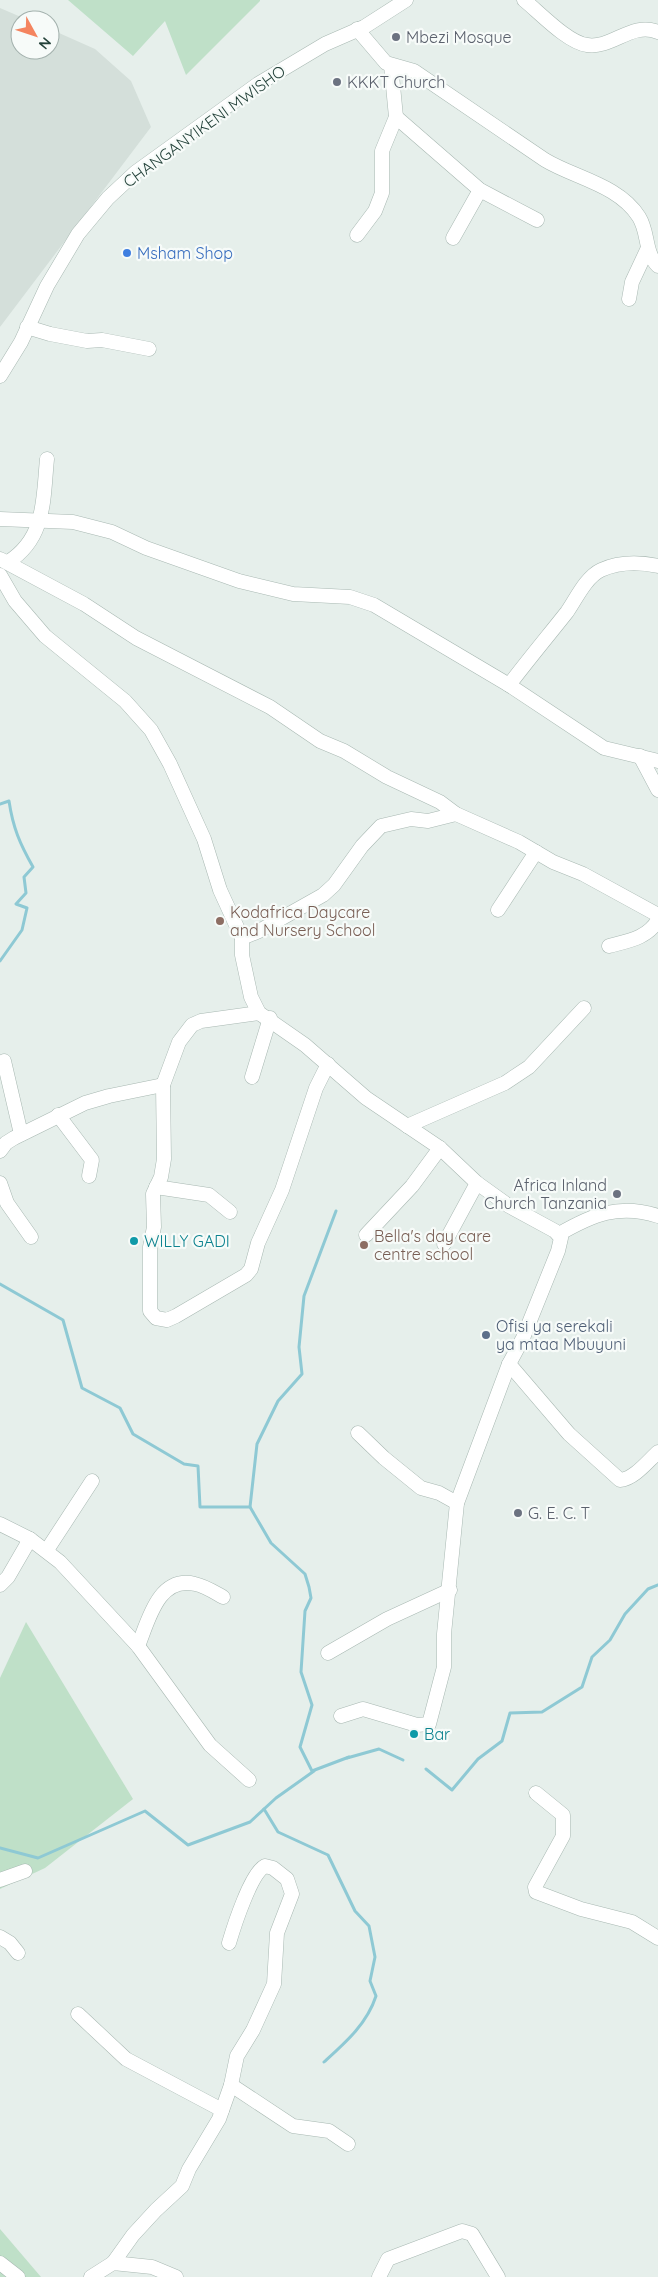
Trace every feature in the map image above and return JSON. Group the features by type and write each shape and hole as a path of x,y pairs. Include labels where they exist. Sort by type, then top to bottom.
{"street":[{"name":"CHANGANYIKENI MWISHO","path":"0,376 47,286 78,234 108,198 136,172 258,84 325,44 358,30 406,0"},
{"path":"524,0 568,36 585,45 598,46 642,29 658,32"},
{"path":"358,30 386,63 414,71 553,165 610,191 637,214 643,224 647,250 658,266"},
{"path":"357,236 380,200 382,151 396,117 391,65"},
{"path":"396,117 480,190 536,220"},
{"path":"453,238 480,190"},
{"path":"629,299 632,282 647,250"},
{"path":"27,327 50,334 87,341 102,340 149,349"},
{"path":"4,560 29,546 40,520 47,459"},
{"path":"0,519 73,522 112,532 146,548 238,581 293,594 350,597 374,605 508,684 604,748 658,761"},
{"path":"4,560 84,604 136,638 270,707 320,741 344,751 387,777 440,802 456,814 519,842 553,862 583,874 658,915"},
{"path":"508,684 567,612 590,578 600,570 631,563 658,566"},
{"path":"0,575 15,601 46,636 125,701 151,730 192,809 204,839 220,890 242,938 242,955 251,997 264,1016 328,1064 366,1098 440,1148 477,1183 509,1206 559,1234 561,1242 558,1251 522,1338 509,1364 457,1502 453,1530 450,1590 444,1634 444,1667 429,1724 417,1725 363,1709 341,1716"},
{"path":"640,756 658,790"},
{"path":"242,938 259,931 323,895 334,885 362,846 381,826 411,820 428,821 456,814"},
{"path":"498,910 536,852"},
{"path":"609,946 640,937 654,927 658,920"},
{"path":"407,1126 505,1083 529,1067 584,1008"},
{"path":"252,1077 264,1016"},
{"path":"264,1016 201,1021 192,1025 179,1042 163,1085 164,1159 163,1170 153,1194 154,1227 150,1247 150,1311 156,1318 167,1320 246,1276 251,1268 258,1243 294,1158 316,1088 328,1064"},
{"path":"4,1061 21,1134"},
{"path":"0,1151 6,1143 58,1115 109,1096 163,1085"},
{"path":"58,1115 88,1152 92,1160 89,1176"},
{"path":"366,1235 412,1186 440,1148"},
{"path":"0,1183 8,1203 30,1237"},
{"path":"444,1244 477,1183"},
{"path":"156,1187 209,1195 230,1212"},
{"path":"559,1234 593,1215 639,1212 658,1216"},
{"path":"509,1364 569,1434 620,1480 625,1480 658,1452"},
{"path":"358,1433 384,1458 421,1488 439,1493 457,1502"},
{"path":"48,1550 92,1481"},
{"path":"0,1524 48,1550 138,1646 210,1744 249,1780"},
{"path":"0,1586 8,1577 30,1539"},
{"path":"138,1646 151,1610 161,1595 170,1588 194,1583 223,1597"},
{"path":"328,1653 387,1619 450,1590"},
{"path":"536,1793 563,1816 564,1826 563,1836 535,1887 536,1892 581,1909 632,1922 658,1938"},
{"path":"92,2277 113,2263 133,2235 182,2186 189,2169 202,2151 222,2110 231,2085 237,2056 253,2030 274,1984 277,1933 292,1894 287,1878 273,1868 265,1866 260,1869 253,1878 229,1942"},
{"path":"0,1880 26,1872"},
{"path":"0,1937 10,1943 18,1953"},
{"path":"78,2014 126,2059 222,2110"},
{"path":"231,2085 293,2126 328,2131 348,2144"},
{"path":"379,2277 388,2259 462,2231 472,2234 498,2277"},
{"path":"0,2263 18,2277"},
{"path":"113,2263 152,2267 176,2277"}],"shaded area":[{"path":"0,8 10,12 10,60 60,60 60,33 95,49 131,81 151,127 0,327"}],"green space":[{"path":"68,0 260,1 186,75 165,21 133,56"},
{"path":"26,1622 133,1799 45,1868 0,1889 0,1678"},
{"path":"0,2229 41,2277 0,2277"}],"waterway":[{"path":"0,804 9,801 18,836 33,867 24,877 26,893 16,904 27,908 22,930 0,961"},
{"path":"250,1507 257,1444 278,1401 302,1374 299,1347 304,1296 336,1211"},
{"path":"0,1284 63,1320 82,1388 120,1408 133,1434 184,1464 198,1466 200,1507 250,1507 271,1543 305,1574 311,1598 305,1611 301,1672 312,1705 300,1747 312,1771 349,1757"},
{"path":"426,1769 452,1790 478,1759 502,1741 510,1713 542,1712 582,1687 592,1657 610,1640 625,1614 648,1589 658,1585"},
{"path":"347,1758 379,1749 403,1760"},
{"path":"0,1848 38,1858 145,1811 188,1845 250,1822 276,1798 314,1771"},
{"path":"264,1809 278,1832 328,1855 355,1911 369,1926 375,1957 370,1981 376,1996 361,2024 324,2062"}],"place":[{"name":"Mbezi Mosque","path":"396,37"},
{"name":"KKKT Church","path":"337,82"},
{"name":"Msham Shop","path":"127,253"},
{"name":"Kodafrica Daycare and Nursery School","path":"220,921"},
{"name":"Africa Inland Church Tanzania","path":"617,1194"},
{"name":"WILLY GADI","path":"134,1241"},
{"name":"Bella's day care centre school","path":"364,1245"},
{"name":"Ofisi ya serekali ya mtaa Mbuyuni","path":"486,1335"},
{"name":"G. E. C. T","path":"518,1513"},
{"name":"Bar","path":"414,1734"}]}
